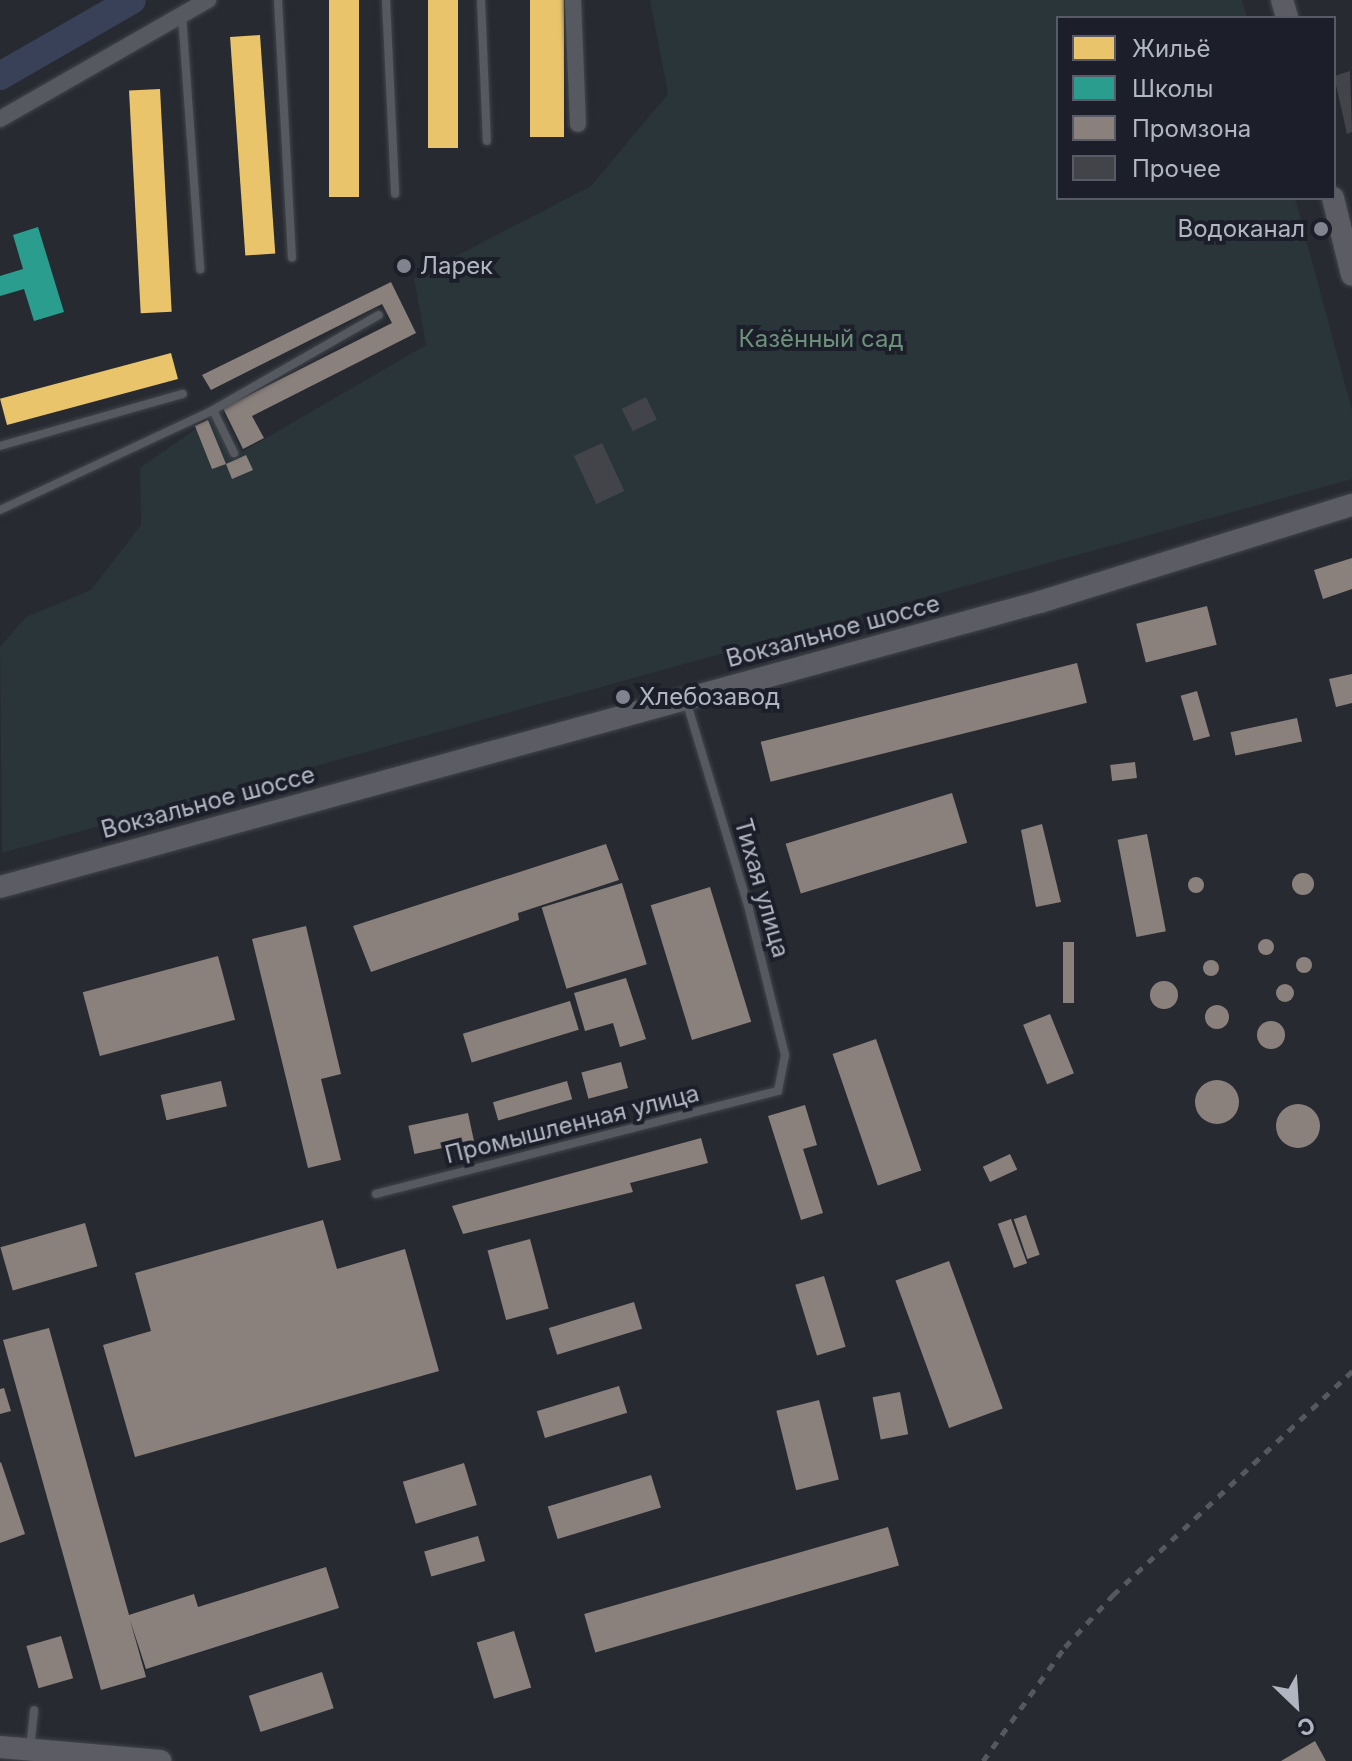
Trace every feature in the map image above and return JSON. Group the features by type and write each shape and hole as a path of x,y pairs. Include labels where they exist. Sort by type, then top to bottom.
{"main road":[{"path":"1333,200 1352,275"},
{"name":"Вокзальное шоссе","path":"0,887 1040,602 1352,505"},
{"path":"0,1747 96,1758 160,1761"}],"street":[{"path":"0,119 208,0"},
{"path":"573,0 578,124"}],"lane":[{"path":"278,0 292,258"},
{"path":"386,0 395,194"},
{"path":"481,0 487,141"},
{"path":"182,15 200,269"},
{"path":"0,510 213,410 379,315"},
{"path":"0,446 183,394"},
{"path":"213,410 234,453"},
{"name":"Тихая улица","path":"685,698 749,909 785,1055 778,1091"},
{"name":"Промышленная улица","path":"376,1194 778,1091"},
{"path":"30,1750 34,1710"}],"green space":[{"name":"Казённый сад","path":"650,0 1242,0 1246,16 1056,16 1056,200 1296,200 1352,410 1352,479 2,853 0,647 26,617 91,590 141,525 140,468 213,417 242,452 426,345 414,278 591,186 668,94"}],"building: Жильё":[{"path":"329,0 359,0 359,197 329,197"},
{"path":"428,0 458,0 458,148 428,148"},
{"path":"530,0 564,0 564,137 530,137"},
{"path":"260,35 275,253 245,256 230,37"},
{"path":"160,89 172,312 141,313 129,91"},
{"path":"171,353 178,379 7,425 0,399"}],"building: Школы":[{"path":"38,227 64,312 34,321 24,289 0,296 0,276 23,269 13,235"}],"building: Промзона":[{"path":"391,282 416,333 252,416 264,438 243,449 223,408 392,323 382,304 211,390 202,375"},
{"path":"208,420 226,464 212,469 195,426"},
{"path":"246,455 253,470 232,479 226,464"},
{"path":"1352,558 1352,589 1323,599 1314,570"},
{"path":"1207,606 1217,645 1146,662 1136,624"},
{"path":"1077,663 1087,703 771,782 761,742"},
{"path":"1352,674 1352,703 1336,707 1329,679"},
{"path":"1197,691 1210,736 1194,741 1181,696"},
{"path":"1297,718 1302,741 1235,756 1230,732"},
{"path":"1135,762 1137,778 1112,781 1110,765"},
{"path":"952,793 967,843 801,894 786,844"},
{"path":"1042,824 1061,902 1036,907 1021,830"},
{"path":"1147,834 1166,931 1136,937 1118,840"},
{"path":"606,844 619,880 518,913 519,920 371,972 353,926"},
{"path":"1303,873 1311,876 1314,884 1311,892 1303,895 1295,892 1292,884 1295,876"},
{"path":"1196,877 1202,879 1202,891 1196,893 1190,891 1188,885 1190,879"},
{"path":"622,883 647,964 567,989 542,908"},
{"path":"710,887 751,1022 692,1040 651,905"},
{"path":"306,926 341,1074 321,1079 341,1160 308,1168 252,939"},
{"path":"1266,939 1272,941 1272,953 1266,955 1260,953 1258,947 1260,941"},
{"path":"1063,942 1074,942 1074,1003 1063,1003"},
{"path":"218,956 235,1020 100,1056 83,992"},
{"path":"1304,957 1310,959 1310,971 1304,973 1298,971 1296,965 1298,959"},
{"path":"1211,960 1217,962 1217,974 1211,976 1205,974 1203,968 1205,962"},
{"path":"626,978 646,1039 620,1047 613,1023 585,1031 574,993"},
{"path":"1164,981 1174,985 1178,995 1174,1005 1164,1009 1154,1005 1150,995 1154,985"},
{"path":"1281,984 1289,984 1294,993 1292,1000 1281,1002 1276,997 1276,989"},
{"path":"570,1001 579,1030 472,1062 463,1034"},
{"path":"1217,1005 1228,1012 1229,1017 1222,1028 1217,1029 1206,1022 1205,1017 1212,1006"},
{"path":"1050,1014 1074,1073 1047,1084 1023,1025"},
{"path":"1271,1021 1281,1025 1285,1035 1281,1045 1271,1049 1261,1045 1257,1035 1261,1025"},
{"path":"876,1039 921,1170 878,1185 833,1054"},
{"path":"621,1062 628,1088 588,1099 581,1073"},
{"path":"1217,1080 1233,1086 1239,1102 1233,1118 1217,1124 1201,1118 1195,1102 1201,1086"},
{"path":"221,1081 227,1106 166,1120 161,1095"},
{"path":"567,1081 572,1099 498,1120 493,1102"},
{"path":"1298,1104 1314,1110 1320,1126 1314,1142 1298,1148 1282,1142 1276,1126 1282,1110"},
{"path":"805,1105 817,1145 803,1149 823,1213 801,1220 768,1116"},
{"path":"468,1113 474,1141 414,1154 408,1126"},
{"path":"701,1138 708,1163 630,1183 633,1192 463,1234 452,1206"},
{"path":"1010,1154 1017,1169 990,1182 983,1167"},
{"path":"1026,1215 1040,1255 1027,1259 1014,1219"},
{"path":"1011,1219 1027,1263 1014,1268 998,1224"},
{"path":"323,1220 337,1269 405,1249 439,1371 135,1457 103,1345 151,1331 135,1273"},
{"path":"85,1223 97,1266 13,1291 0,1247"},
{"path":"530,1239 549,1309 506,1320 487,1250"},
{"path":"949,1261 1003,1409 949,1428 895,1280"},
{"path":"824,1276 846,1347 817,1356 795,1285"},
{"path":"634,1302 642,1329 557,1355 549,1328"},
{"path":"49,1328 129,1615 194,1594 198,1607 326,1567 339,1608 146,1669 130,1620 146,1677 101,1690 3,1340"},
{"path":"619,1386 627,1413 545,1438 537,1411"},
{"path":"4,1388 11,1411 0,1414 0,1389"},
{"path":"900,1392 908,1434 881,1440 873,1397"},
{"path":"819,1400 839,1480 796,1490 776,1411"},
{"path":"0,1463 25,1534 0,1543"},
{"path":"464,1463 477,1505 416,1524 403,1482"},
{"path":"651,1475 661,1508 558,1539 548,1507"},
{"path":"888,1527 899,1565 595,1653 584,1614"},
{"path":"478,1536 485,1561 431,1576 424,1551"},
{"path":"514,1631 531,1687 494,1699 477,1642"},
{"path":"61,1636 73,1678 39,1688 26,1646"},
{"path":"322,1672 334,1708 261,1732 249,1696"},
{"path":"1315,1741 1326,1761 1281,1761"}],"building: Прочее":[{"path":"1350,71 1352,132 1347,134 1336,85 1336,75"},
{"path":"646,397 657,419 633,431 622,409"},
{"path":"602,443 624,491 596,504 574,456"}],"waterway":[{"path":"0,76 132,0"}],"railway":[{"path":"983,1761 1065,1647 1113,1595 1352,1371"}],"place":[{"name":"Водоканал","path":"1321,229"},
{"name":"Ларек","path":"404,266"},
{"name":"Хлебозавод","path":"623,697"}]}
